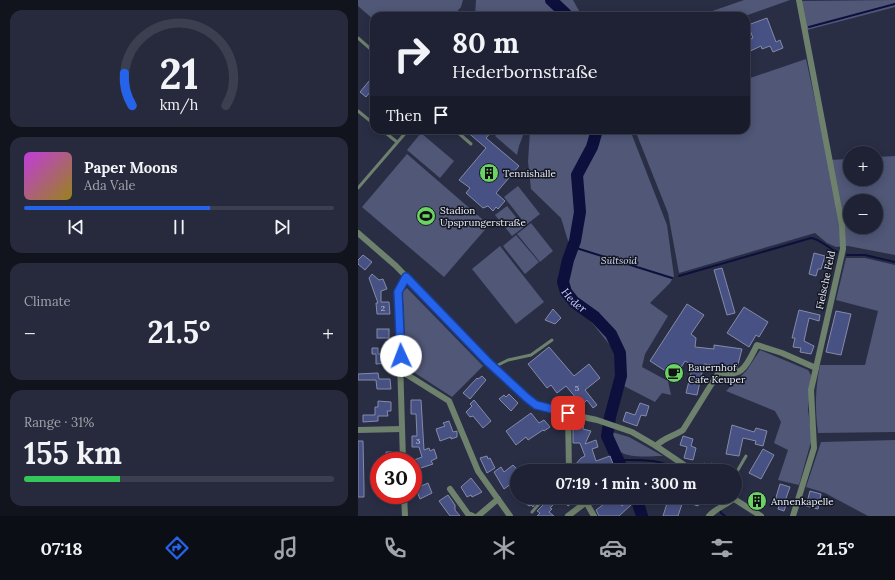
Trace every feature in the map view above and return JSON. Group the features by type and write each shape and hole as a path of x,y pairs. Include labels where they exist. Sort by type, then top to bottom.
{"street":[{"name":"Fielsche Feld","path":"793,516 814,448 811,390 843,249 842,225 799,0"},
{"path":"358,233 396,266 494,367 536,405 601,421 632,432 683,464"},
{"path":"403,452 398,292 406,277"},
{"path":"656,446 660,441 675,436 683,430 719,372 731,375 741,371 757,345 782,352 816,368"},
{"path":"401,370 449,401 478,471 510,516"},
{"path":"568,413 568,464"},
{"path":"358,430 402,429"},
{"path":"450,489 468,514 473,516"},
{"path":"478,516 498,499"},
{"path":"404,504 405,516"},
{"path":"568,516 580,504"},
{"path":"586,504 594,516"},
{"path":"709,516 715,509 727,504"},
{"path":"742,504 761,516"}],"lane":[{"path":"358,38 370,48"},
{"path":"358,111 370,121"},
{"path":"387,134 397,142"},
{"path":"358,188 404,134"},
{"path":"460,134 471,144"},
{"path":"494,367 508,360 531,355 552,340"},
{"path":"741,464 746,456"},
{"path":"532,512 539,504"}],"green space":[{"path":"358,0 463,0 461,7 457,12 370,12 370,16 358,6"},
{"path":"476,0 573,0 580,12 475,12"},
{"path":"744,0 790,0 750,14 750,12 710,12"},
{"path":"895,0 895,7 807,30 801,1"},
{"path":"806,59 828,160 843,159 843,186 883,186 883,157 895,156 895,255 848,246 836,247 827,243 815,233 679,273 668,213 637,134 750,134 750,78"},
{"path":"420,134 422,134 454,161 440,178 407,150"},
{"path":"497,134 524,134 517,155 495,136"},
{"name":"Sültsoid","path":"530,134 632,134 667,225 674,276 670,283 650,303 668,316 645,354 642,367 668,381 671,395 662,393 655,402 622,385 626,377 626,368 624,375 618,379 617,354 589,319 568,304 561,295 559,279 569,244 561,218 531,189 528,162"},
{"name":"Stadion Upsprungerstraße","path":"407,154 489,225 444,277 362,207"},
{"path":"518,186 540,214 526,225 504,197"},
{"path":"507,206 524,227 512,236 495,215"},
{"path":"531,223 553,251 540,262 517,234"},
{"path":"516,235 539,262 525,274 503,246"},
{"path":"500,246 544,302 516,324 472,269"},
{"path":"846,258 865,258 895,265 895,432 818,433 816,399 820,365 865,365 878,311 836,300"},
{"path":"407,288 483,366 452,397 415,373 405,359 404,309 402,292"},
{"path":"760,350 808,370 811,375 808,410 812,438 799,485 778,480 788,450 774,443 781,422 775,411 726,391 747,370"},
{"path":"612,432 629,437 663,456 638,456 622,453 616,448 613,442"},
{"path":"895,440 895,516 868,516 825,493 806,487 821,442"},
{"path":"624,463 652,464 624,464"}],"building":[{"path":"767,18 776,42 780,40 783,48 773,52 770,46 762,49 761,46 750,51 750,39 753,38 750,30 750,24"},
{"path":"370,80 370,92 366,97 360,92"},
{"name":"Tennishalle","path":"470,134 490,134 486,138 519,166 496,193 505,201 498,209 496,207 493,211 488,206 483,208 466,193 470,188 459,180 486,148"},
{"path":"814,253 825,256 821,269 818,269 816,276 809,274"},
{"path":"363,255 372,262 365,270 358,264 358,260"},
{"path":"722,268 735,313 727,315 714,270"},
{"path":"372,274 379,280 383,279 387,289 381,291 381,302 389,302 390,314 377,314 376,303 378,303 369,278"},
{"path":"687,304 704,315 691,334 696,338 695,347 714,349 714,345 742,349 737,368 704,364 697,395 686,393 693,365 685,361 675,377 650,361"},
{"path":"744,307 768,322 759,337 756,335 749,347 727,333"},
{"path":"553,309 561,318 555,324 545,320"},
{"path":"799,310 820,315 819,321 809,318 804,341 814,346 811,354 800,352 801,348 793,347 795,338 792,338"},
{"path":"836,311 851,314 841,355 826,352"},
{"path":"377,329 389,329 389,338 377,338"},
{"path":"549,347 574,376 589,364 600,378 585,390 597,405 593,408 587,400 582,405 566,386 557,393 551,385 547,388 528,364"},
{"path":"372,348 378,348 378,354 390,354 390,363 376,364 376,354 372,354"},
{"path":"378,373 379,379 390,379 391,389 377,389 376,380 358,380 358,374"},
{"path":"482,376 486,380 470,399 463,393 477,378 478,379"},
{"path":"509,394 518,403 511,411 499,399 504,395 506,397"},
{"path":"411,400 421,400 424,450 429,448 430,451 434,449 437,458 431,461 433,464 422,468 422,452 420,452 419,447 412,447 412,436 417,436 416,414 411,414"},
{"path":"474,400 491,421 483,428 473,416 470,417 466,412 472,406 470,404"},
{"path":"378,401 391,402 391,411 387,411 388,416 378,416 378,421 363,422 363,415 375,415 375,407 378,407"},
{"path":"640,403 649,406 646,416 641,415 637,426 623,421 626,412 635,415"},
{"path":"531,413 539,423 544,420 550,427 528,440 526,437 516,445 506,431"},
{"path":"573,419 584,422 583,429 591,431 585,444 596,440 598,447 592,449 596,461 610,456 613,464 576,464 585,456 580,443 573,443"},
{"path":"449,421 453,432 457,431 457,437 451,439 451,437 440,441 436,429 445,426 443,423"},
{"path":"732,425 754,432 756,428 767,431 763,446 755,444 756,441 743,438 739,456 726,454"},
{"path":"683,436 693,439 691,446 696,448 693,460 684,458 687,447 680,445"},
{"path":"358,441 363,441 364,497 358,497"},
{"path":"763,449 774,455 761,479 749,473"},
{"path":"487,456 488,459 490,458 495,468 487,473 480,458"},
{"path":"501,467 504,472 510,467 510,485 504,489 494,472"},
{"path":"471,478 482,492 472,497 471,495 467,497 461,487"},
{"path":"428,483 432,493 422,498 422,486"},
{"path":"780,484 790,487 784,504 786,505 784,511 778,509 779,506 774,504"},
{"path":"810,491 821,494 818,509 806,506"},
{"path":"448,495 455,505 455,510 460,516 450,516 439,501"},
{"path":"526,504 535,504 533,507 531,505 529,506"},
{"path":"544,504 554,504 550,508 552,509 549,512 554,516 537,516 540,513 537,511"},
{"path":"604,504 620,504 622,506 624,504 631,505 619,516 599,516 596,510"},
{"path":"667,504 682,504 678,516 663,516"}],"waterway":[{"name":"Heder","path":"551,0 564,12"},
{"path":"809,27 895,4"},
{"name":"Heder","path":"596,134 592,147 577,175 580,212 575,241 568,260 563,282 566,292 574,302 595,317 611,334 620,353 621,376 610,417 607,436 620,464"},
{"path":"679,276 811,238 814,238 837,252"},
{"path":"573,247 672,278"},
{"path":"847,255 865,255 895,262"},
{"name":"Heder","path":"618,460 642,460 665,464"},
{"name":"Heder","path":"638,504 642,516"},
{"name":"Heder","path":"718,504 721,513 725,516"}],"place":[{"name":"Tennishalle","path":"489,173"},
{"name":"Stadion Upsprungerstraße","path":"426,216"},
{"name":"Bauernhof Cafe Keuper","path":"674,373"},
{"name":"Annenkapelle","path":"757,501"}],"route":[{"path":"401,356 398,292 406,277 447,321 527,398 536,405 550,410 568,413"}]}
